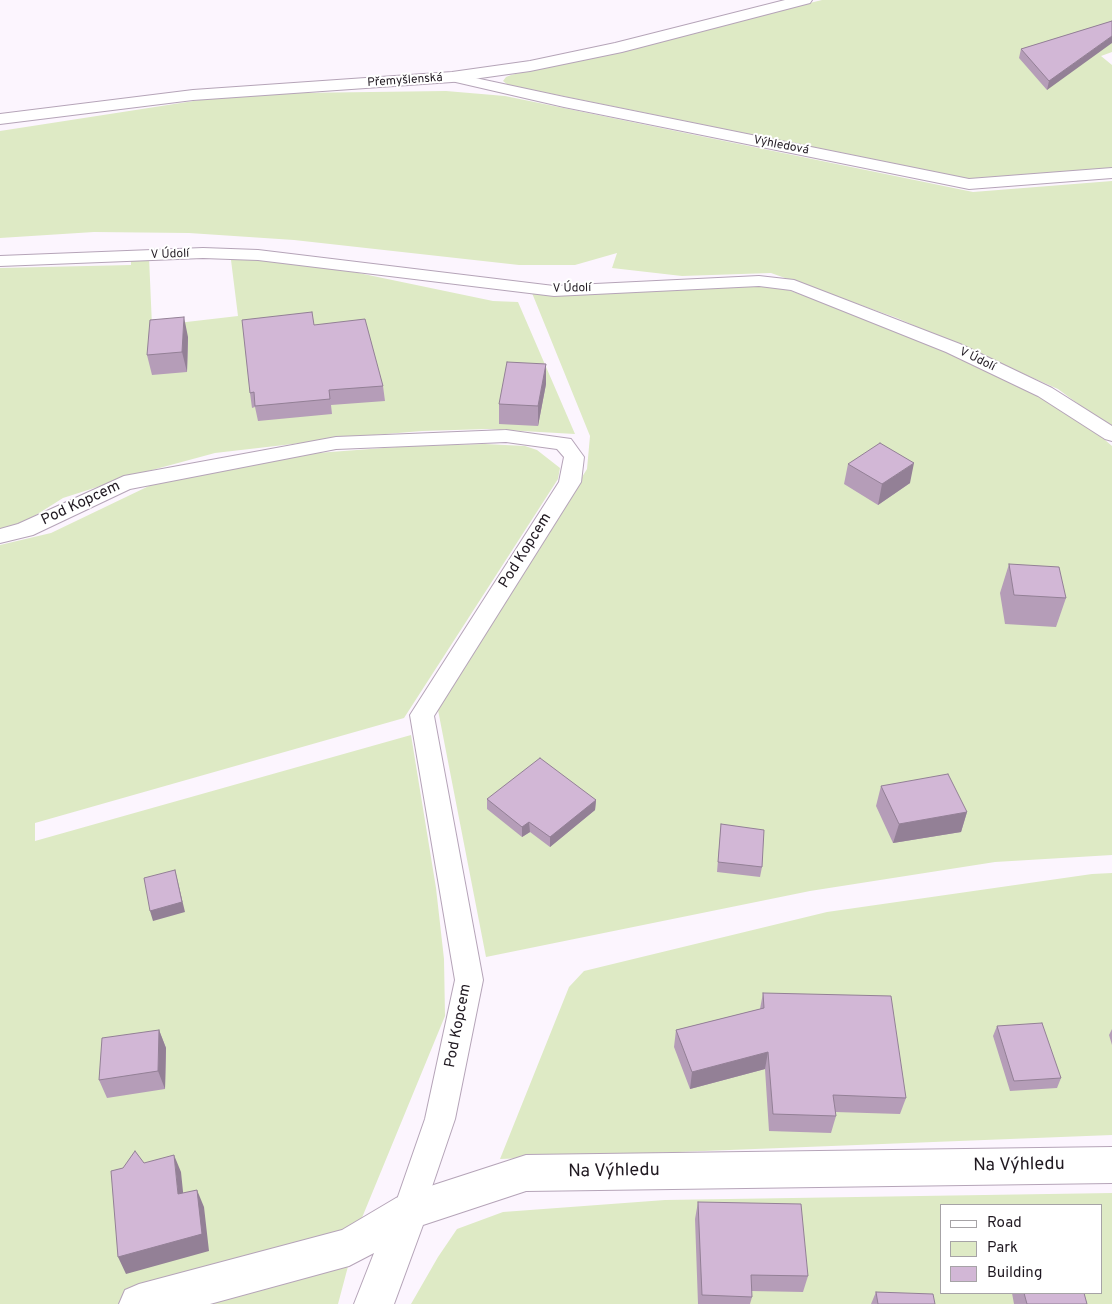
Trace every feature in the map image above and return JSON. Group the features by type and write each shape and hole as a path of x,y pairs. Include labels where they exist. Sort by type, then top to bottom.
{"street":[{"name":"Přemyšlenská","path":"0,119 193,95 452,77 530,66 616,48 804,0"},
{"name":"Na Výhledu","path":"139,1304 348,1247 408,1211 526,1173 1112,1165"},
{"path":"374,1304 408,1211"}],"lane":[{"name":"Výhledová","path":"452,77 573,104 969,184 1112,173"},
{"name":"V Údolí","path":"0,261 203,253 258,255 554,291 759,281 794,285 953,348 1045,392 1112,435"},
{"name":"Pod Kopcem","path":"0,536 25,530 124,483 336,443 506,436 564,444 574,457 570,482 422,715 469,980 440,1119 408,1211"}],"green space":[{"path":"822,0 1112,0 1112,52 1101,56 1112,65 1112,168 971,179 508,85 503,81 511,75"},
{"path":"446,91 505,96 973,192 1112,181 1112,429 1058,389 897,318 771,273 682,276 612,268 617,253 575,265 519,265 294,240 189,233 94,232 0,238 0,131 213,98 297,93"},
{"path":"149,257 152,326 238,316 231,260 248,259 325,266 493,301 518,302 575,434 487,429 422,431 215,453 141,473 63,498 17,527 0,532 0,268 131,265 131,258"},
{"path":"768,283 865,317 951,351 1074,413 1112,446 1112,855 995,862 810,891 486,957 438,710 587,469 590,436 532,293 562,296"},
{"path":"485,444 525,446 537,450 560,468 558,479 404,718 35,823 35,841 411,735 436,888 444,959 445,1016 359,1225 338,1304 0,1304 0,545 51,533 151,485 304,454 410,446"},
{"path":"1112,873 1112,1135 500,1159 569,987 584,971 827,912 1092,874"},
{"path":"1112,1193 1112,1304 411,1304 438,1257 457,1229 503,1212 665,1200"}],"building":[{"path":"1112,21 1112,36 1049,81 1021,49"},
{"path":"312,312 314,325 365,319 383,386 329,390 330,399 255,406 254,392 250,393 242,320"},
{"path":"184,317 182,352 147,355 150,320"},
{"path":"507,362 546,364 538,406 499,404"},
{"path":"880,443 914,463 882,484 848,464"},
{"path":"1009,564 1059,567 1066,598 1014,595"},
{"path":"540,758 596,800 550,837 529,822 522,827 487,799"},
{"path":"948,774 967,812 899,824 881,786"},
{"path":"721,824 764,830 762,867 718,862"},
{"path":"175,870 182,902 150,911 144,878"},
{"path":"763,993 891,996 906,1098 833,1095 836,1116 773,1114 768,1052 692,1072 676,1030 764,1008"},
{"path":"1042,1023 1061,1078 1014,1081 997,1026"},
{"path":"159,1030 158,1071 99,1080 102,1038"},
{"path":"135,1151 144,1163 174,1155 178,1194 197,1190 202,1234 118,1257 111,1171 123,1168"},
{"path":"698,1202 801,1204 808,1276 751,1275 752,1297 702,1295"},
{"path":"876,1292 933,1294 935,1304 878,1304"},
{"path":"1024,1294 1084,1294 1087,1304 1027,1304"}]}
